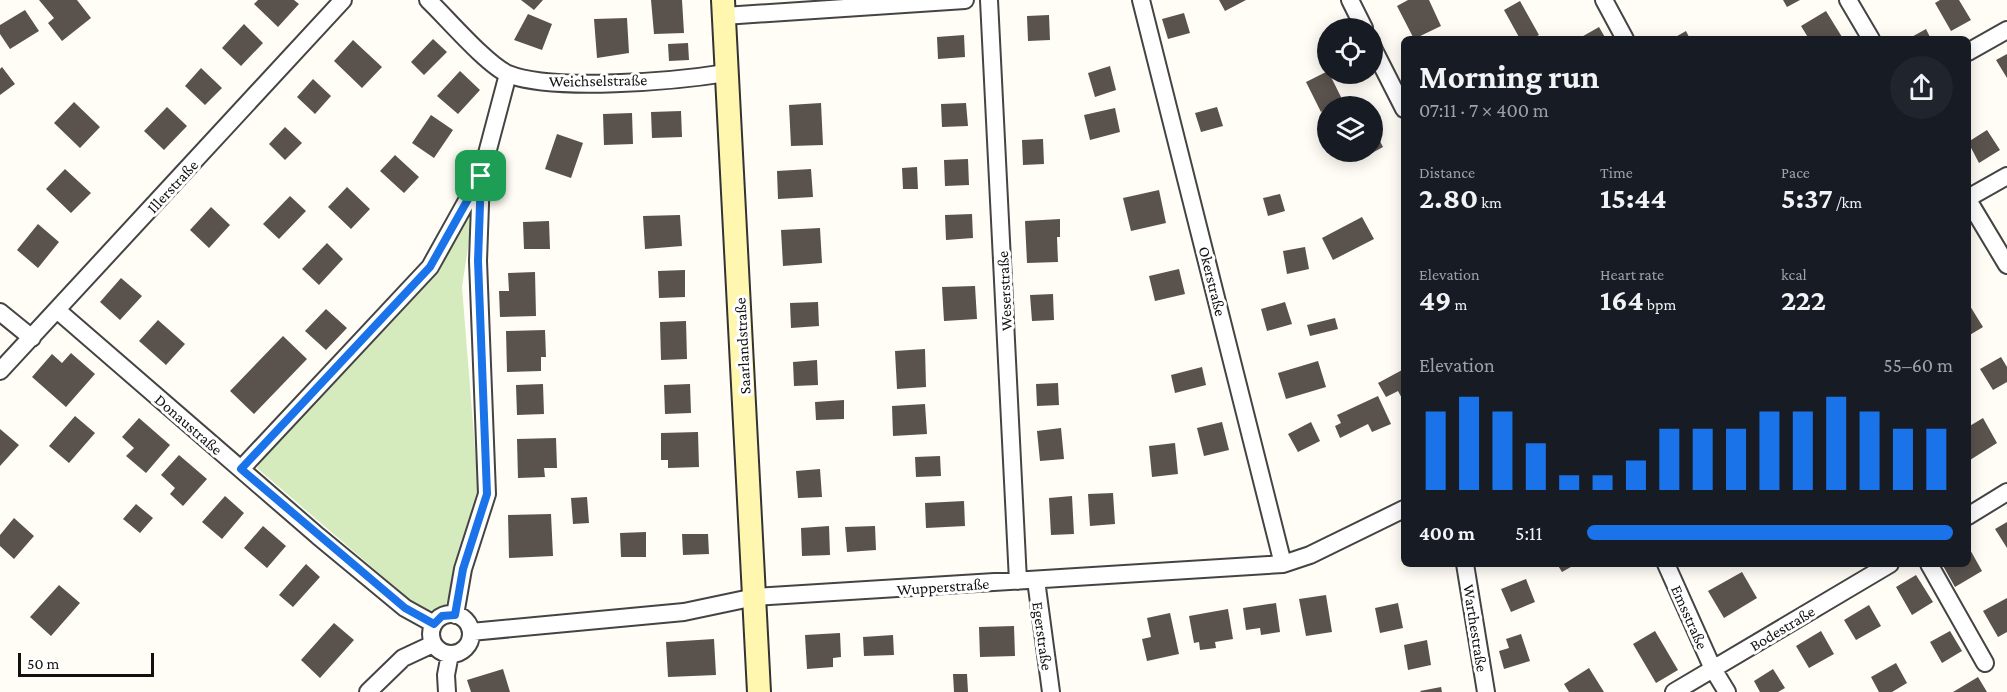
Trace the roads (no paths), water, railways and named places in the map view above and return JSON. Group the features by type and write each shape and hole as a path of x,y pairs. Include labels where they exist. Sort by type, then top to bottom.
{"street":[{"name":"Illerstraße","path":"0,371 343,0"},
{"path":"428,0 508,74 481,176 478,272 487,494 463,569 455,615"},
{"path":"723,8 965,0"},
{"name":"Weserstraße","path":"989,0 1018,581"},
{"name":"Okerstraße","path":"1141,0 1283,564"},
{"path":"1350,0 1359,18"},
{"path":"1604,0 1623,36"},
{"path":"1848,0 1868,36"},
{"name":"Saarlandstraße","path":"723,8 759,692"},
{"path":"1971,50 2007,30"},
{"path":"1383,68 1401,104"},
{"name":"Weichselstraße","path":"508,74 556,84 693,78 726,73"},
{"path":"241,469 430,267 481,176"},
{"path":"1971,197 2007,176"},
{"path":"1971,204 2007,265"},
{"name":"Donaustraße","path":"57,310 405,608 434,624"},
{"path":"0,312 32,338"},
{"path":"1971,514 2007,492"},
{"name":"Wupperstraße","path":"471,632 684,612 755,597 1283,564 1310,555 1401,510"},
{"name":"Warthestraße","path":"1465,567 1486,692"},
{"name":"Emsstraße","path":"1667,567 1713,669 1727,692"},
{"name":"Bodestraße","path":"1674,692 1885,567"},
{"path":"1931,567 1985,663"},
{"name":"Egerstraße","path":"1036,580 1037,605 1052,692"},
{"path":"455,615 465,619 471,632 468,645 457,653 450,654 438,649 431,637 434,624 442,616 455,615"},
{"path":"368,692 403,658 433,644"},
{"path":"447,692 446,675 450,654"}]}
